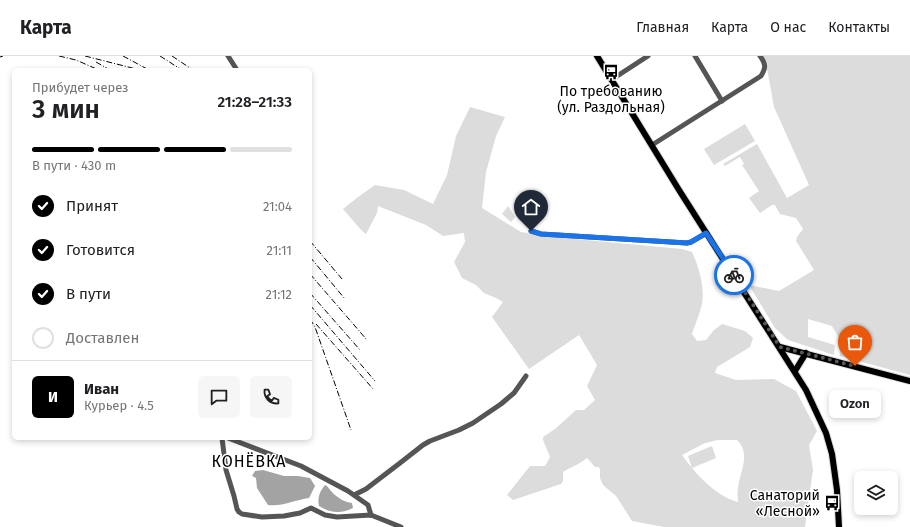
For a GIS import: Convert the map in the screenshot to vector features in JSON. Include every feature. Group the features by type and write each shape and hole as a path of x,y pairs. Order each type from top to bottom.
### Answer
{"main road":[{"path":"597,56 706,233 795,371 810,398 826,433 832,454 837,490 839,527"},
{"path":"780,347 910,381"},
{"path":"795,371 806,353"}],"street":[{"path":"228,56 236,68"},
{"path":"611,80 648,56"},
{"path":"695,56 722,101"},
{"path":"652,146 761,76 765,70 765,63 760,56"},
{"path":"531,231 541,234 687,243 706,233"},
{"path":"354,494 366,489 430,440 459,430 501,404 510,396 526,376"},
{"path":"222,440 226,470 237,509 242,514 262,517 284,516 300,514 311,508 325,515 336,517 371,515 401,527"},
{"path":"233,440 301,466 354,494 368,505 371,515"}],"shaded area":[{"path":"762,56 910,56 910,375 840,356 839,338 832,326 808,319 808,337 835,345 834,355 788,340 775,328 749,285 779,291 814,270 796,241 803,229 796,218 780,214 775,205 772,205 760,213 749,198 759,191 742,165 744,164 740,157 725,166 723,164 757,144 787,198 809,185 774,107 766,63"},
{"path":"470,107 505,117 496,136 486,172 482,208 521,232 553,237 682,249 692,252 701,278 703,298 700,312 692,334 697,341 706,340 714,330 722,324 745,331 753,338 750,347 717,367 715,373 736,380 774,379 796,391 817,431 809,445 813,470 805,527 664,527 632,521 616,496 603,485 600,478 599,467 595,467 587,458 563,472 563,481 561,484 513,500 507,495 530,466 545,466 550,457 543,437 555,429 576,410 584,410 595,400 587,386 597,365 579,335 529,369 492,317 503,302 484,293 476,285 462,278 454,262 465,242 464,233 443,236 426,225 378,206 377,213 366,234 343,209 375,185 404,190 433,204 447,175 456,136","holes":["718,440 737,440 744,452 744,464 739,483 738,502 721,495 706,483 682,455 705,443"]},
{"path":"745,124 755,141 714,165 704,149"},
{"path":"508,206 515,217 511,222 502,214"},
{"path":"712,446 716,458 692,468 688,456"},
{"path":"263,470 284,476 310,478 315,486 309,498 283,504 268,505 257,488 256,478 252,476 255,471"},
{"path":"325,485 339,498 352,503 353,508 336,512 319,506 319,495"}],"railway":[{"path":"59,56 76,60 94,68"},
{"path":"85,56 132,68"},
{"path":"123,56 145,68"},
{"path":"160,56 179,68"},
{"path":"172,56 190,68"},
{"path":"96,62 106,68"},
{"path":"312,243 342,279"},
{"path":"312,259 345,299"},
{"path":"312,276 367,340"},
{"path":"312,295 360,350"},
{"path":"312,307 375,381"},
{"path":"312,322 351,430"},
{"path":"316,324 374,390"}],"way so far":[{"path":"734,275 780,347 855,366"}],"place":[{"name":"По требованию (ул. Раздольная)","path":"611,72"},
{"name":"Ozon","path":"855,366"},
{"name":"Санаторий «Лесной»","path":"832,503"}],"district":[{"name":"КОНЁВКА","path":"249,461"}],"route":[{"path":"531,231 541,234 687,243 706,233 734,275"}]}
